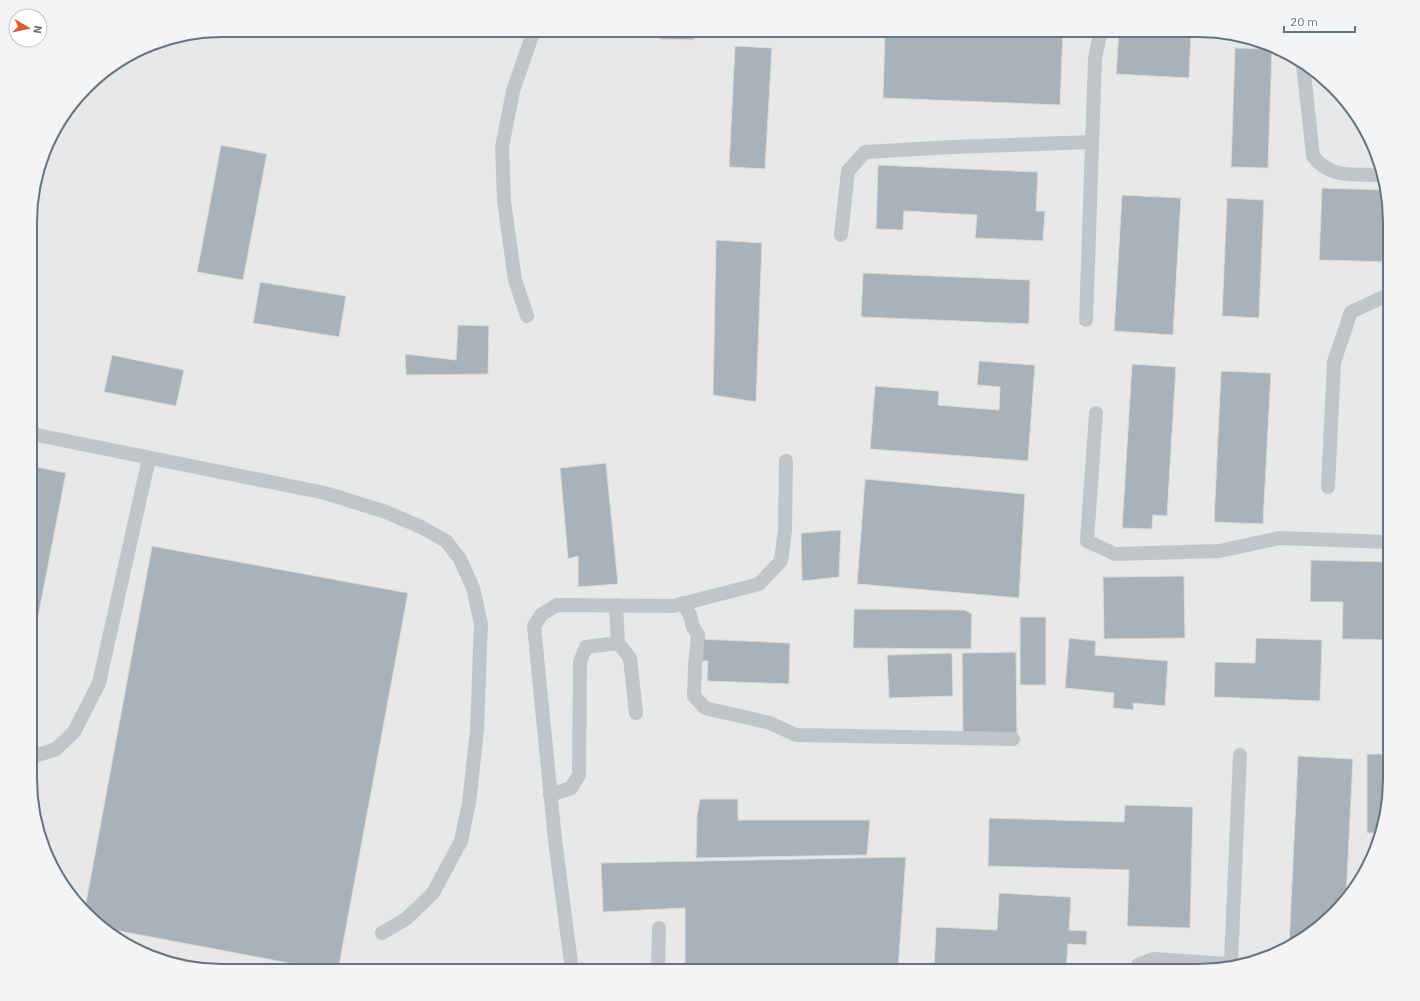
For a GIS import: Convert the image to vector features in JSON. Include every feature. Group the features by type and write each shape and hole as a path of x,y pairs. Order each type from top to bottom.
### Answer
{"lane":[{"path":"527,316 515,280 504,201 502,147 513,91 532,37"},
{"path":"1086,320 1095,58 1100,37"},
{"path":"1304,70 1313,156 1326,169 1334,172 1344,174 1377,175"},
{"path":"841,235 848,171 865,152 1092,142"},
{"path":"1328,487 1334,362 1351,312 1383,297"},
{"path":"1096,413 1087,541 1101,548 1115,554 1220,551 1279,538 1383,542"},
{"path":"37,435 325,493 386,512 421,527 446,541 460,559 473,588 481,624 477,730 469,803 461,841 434,893 406,919 382,934"},
{"path":"37,756 56,750 74,732 100,683 149,458"},
{"path":"571,964 550,795 534,626 542,614 557,605 674,606 759,584 780,561 785,530 786,461"},
{"path":"683,603 690,615 693,626 698,635 694,696 705,708 770,723 796,735 1013,739"},
{"path":"616,605 618,643 630,658 636,712"},
{"path":"550,795 571,788 579,775 580,662 586,647 618,643"},
{"path":"1230,961 1240,755"},
{"path":"658,964 659,928"},
{"path":"1140,964 1153,959 1216,963"}],"shaded area":[{"path":"210,37 1210,37 1246,43 1280,56 1301,68 1329,91 1352,119 1369,151 1377,174 1383,210 1383,791 1377,827 1364,861 1352,882 1329,910 1301,933 1269,950 1246,958 1210,964 210,964 174,958 140,945 119,933 91,910 68,882 51,850 43,827 37,791 37,210 43,174 51,151 68,119 91,91 119,68 151,51 174,43"}],"building":[{"path":"660,37 694,37 694,40 660,39"},
{"path":"885,37 1063,37 1060,105 883,98"},
{"path":"1119,37 1191,37 1189,78 1116,74"},
{"path":"735,46 772,48 765,169 729,167"},
{"path":"1235,48 1262,49 1272,52 1268,168 1231,167"},
{"path":"221,145 267,154 243,280 197,272"},
{"path":"878,165 1038,172 1036,211 1045,211 1043,241 975,238 977,215 904,211 903,230 876,229"},
{"path":"1322,188 1380,190 1383,210 1383,262 1319,260"},
{"path":"1122,195 1181,198 1173,335 1114,331"},
{"path":"1227,198 1264,200 1259,318 1222,316"},
{"path":"716,240 762,243 756,402 713,395"},
{"path":"863,273 1030,280 1029,324 861,317"},
{"path":"260,282 346,296 339,337 253,323"},
{"path":"458,325 489,326 488,374 406,375 405,354 456,360"},
{"path":"112,355 184,370 176,406 104,392"},
{"path":"979,361 1035,365 1028,461 870,449 875,386 939,391 938,405 999,410 1000,387 977,385"},
{"path":"1132,364 1176,367 1167,516 1153,515 1152,529 1122,528"},
{"path":"1221,371 1271,373 1263,524 1214,522"},
{"path":"606,463 618,584 578,587 578,556 568,559 560,468"},
{"path":"37,467 66,473 37,622"},
{"path":"865,479 1025,494 1019,598 857,584"},
{"path":"841,530 839,577 802,581 801,533"},
{"path":"152,546 408,593 339,964 294,964 116,930 86,904"},
{"path":"1311,560 1383,562 1383,640 1342,639 1343,602 1310,602"},
{"path":"1184,576 1185,638 1104,639 1103,577"},
{"path":"854,609 965,610 972,614 971,649 853,648"},
{"path":"1020,617 1046,617 1046,685 1020,685"},
{"path":"1069,638 1096,641 1095,655 1168,661 1165,706 1133,703 1134,710 1113,708 1114,693 1065,688"},
{"path":"1256,638 1322,640 1320,701 1214,697 1215,662 1255,663"},
{"path":"700,639 790,643 789,684 707,681 708,661 697,661"},
{"path":"1016,652 1017,734 963,734 962,653"},
{"path":"952,653 953,696 889,698 887,655"},
{"path":"1367,754 1383,754 1383,791 1377,827 1375,833 1367,833"},
{"path":"1298,756 1353,759 1346,889 1329,910 1320,918 1301,933 1289,939"},
{"path":"700,799 738,799 738,820 870,820 867,855 696,858 697,815"},
{"path":"1125,805 1193,807 1190,928 1127,926 1129,870 988,866 989,818 1124,822"},
{"path":"906,857 898,964 685,964 685,908 603,912 601,863"},
{"path":"999,893 1071,897 1069,930 1087,931 1086,945 1068,944 1067,964 934,964 936,927 997,930"}]}
